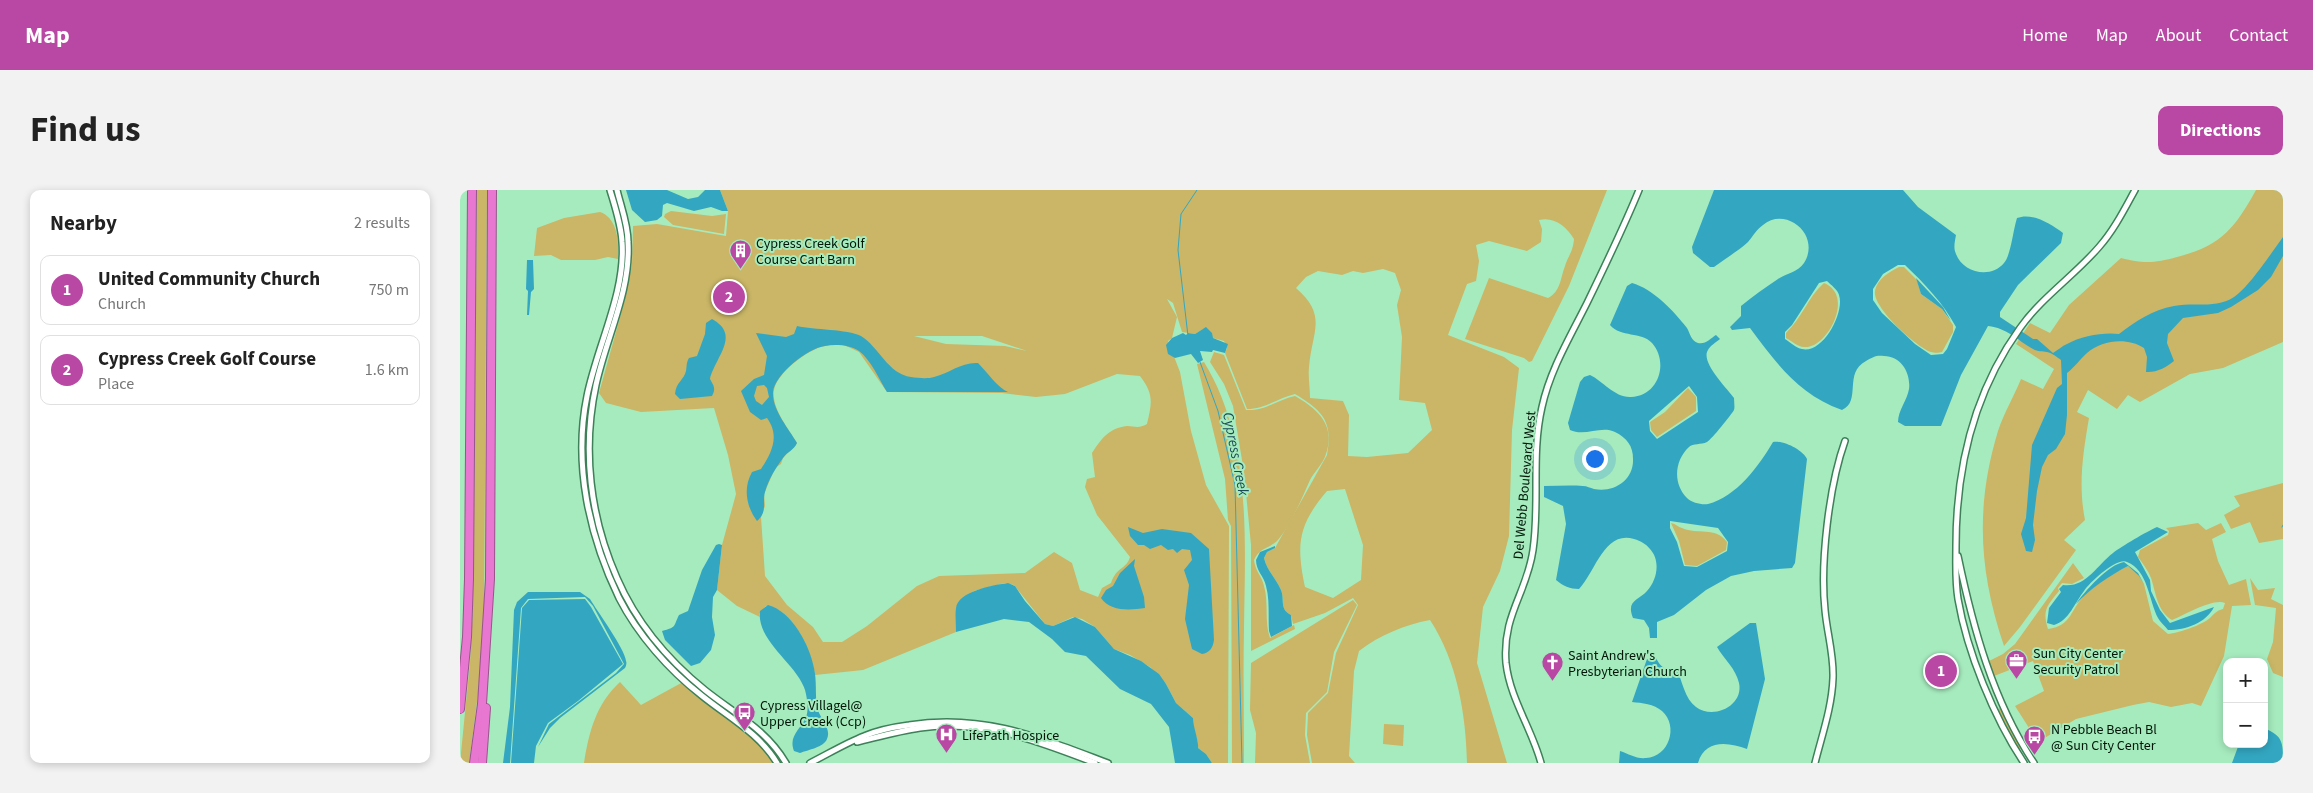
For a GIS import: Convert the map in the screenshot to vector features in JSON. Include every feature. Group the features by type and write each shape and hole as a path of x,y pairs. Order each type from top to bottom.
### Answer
{"highway":[{"path":"460,710 467,636 469,579 472,190"},
{"path":"482,763 488,686 492,190"},
{"path":"474,763 488,637"}],"street":[{"path":"610,190 620,228 622,264 618,286 587,397 583,428 584,488 598,549 620,600 637,627 656,651 701,695 754,735 777,763"},
{"path":"617,190 628,236 627,272 596,384 590,426 589,455 593,502 605,547 617,579 631,605 648,631 668,656 707,691 760,729 772,742 786,763"},
{"name":"Del Webb Boulevard West","path":"1541,763 1536,742 1510,685 1506,650 1510,616 1526,577 1533,551 1538,432 1541,408 1552,373 1619,240 1639,190"},
{"path":"2024,763 1993,706 1976,663 1959,604 1956,546 1958,493 1971,431 1989,383 2013,338 2034,310 2103,243 2119,220 2135,190"},
{"path":"1815,763 1832,698 1832,658 1825,610 1824,576 1833,490 1838,463 1845,441"},
{"path":"1956,546 1972,619 2001,702 2034,763"},
{"path":"1959,604 1968,603"},
{"path":"1964,621 1972,619"},
{"path":"1993,706 2001,702"},
{"path":"810,763 865,735 921,723 964,722 997,726 1034,735 1108,763"},
{"path":"846,745 914,729 963,726 1012,734 1095,763"}],"shaded area":[{"path":"477,190 487,190 484,623 478,694 469,763 460,763 470,662 473,606"},
{"path":"720,190 1607,190 1569,286 1532,361 1529,362 1524,358 1465,339 1489,278 1548,298 1555,292 1560,284 1566,263 1572,251 1574,239 1568,230 1555,221 1539,220 1542,229 1541,242 1527,251 1489,241 1476,245 1479,261 1476,281 1467,284 1448,335 1504,357 1519,368 1512,430 1509,536 1500,571 1483,607 1477,663 1507,763 1467,763 1465,726 1458,688 1447,653 1430,620 1393,631 1359,651 1354,671 1349,756 1355,763 1312,763 1307,735 1308,713 1328,693 1336,653 1358,605 1353,598 1325,613 1293,624 1291,615 1285,610 1281,590 1267,567 1264,558 1267,552 1275,548 1327,455 1327,425 1324,418 1313,406 1295,394 1254,409 1247,409 1225,353 1227,348 1224,341 1213,338 1203,329 1195,334 1182,332 1173,303 1167,299 1177,317 1172,338 1168,341 1180,372 1191,431 1206,485 1229,526 1228,763 1212,763 1206,754 1198,748 1193,718 1176,703 1166,684 1150,667 1130,655 1114,649 1095,627 1082,619 1073,617 1053,626 1045,624 1014,585 1005,583 974,591 961,600 956,608 956,632 863,670 815,675 805,643 792,622 784,614 775,608 766,606 759,614 760,617 737,606 717,590 722,545 736,494 728,455 714,408 641,412 606,403 599,393 624,303 632,264 633,226 657,224 726,236 728,211","holes":["1383,269 1395,273 1401,290 1397,305 1402,337 1399,400 1425,403 1432,430 1408,453 1367,457 1348,456 1349,415 1343,401 1310,398 1309,371 1315,334 1315,316 1306,298 1296,288 1306,277 1318,271 1342,275 1353,271 1363,273","914,336 982,336 1027,351 1005,346 946,344","844,345 859,352 887,392 1002,393 1036,397 1065,394 1117,374 1140,376 1148,388 1151,399 1147,424 1139,427 1121,427 1110,432 1102,439 1092,453 1095,477 1087,479 1085,487 1097,515 1130,557 1111,583 1102,588 1098,597 1080,590 1072,563 1054,552 1025,573 939,576 917,586 867,626 842,642 823,642 813,627 787,605 765,576 761,517 765,506 764,494 775,468 781,464 783,458 797,443 781,418 775,404 774,390 776,383 787,369 802,357 818,348","1345,489 1363,545 1361,580 1333,598 1305,587 1300,547 1305,525 1310,514 1327,491"]},
{"path":"2256,190 2283,190 2283,342 2223,368 2190,374 2140,402 2128,395 2117,409 2088,390 2077,412 2089,418 2083,456 2082,494 2085,520 2064,540 2076,550 2004,646 1989,592 1985,565 1983,513 1986,486 2000,424 2021,379 2043,389 2054,369 2016,344 2030,323 2050,333 2069,305 2121,258 2143,262 2162,261 2192,253 2216,241 2225,234 2241,215"},
{"path":"671,211 712,216 726,214 724,234 673,225 664,217 665,214"},
{"path":"600,212 606,215 614,225 618,246 618,259 608,257 595,260 561,260 551,255 534,256 537,228 564,218"},
{"path":"1899,267 1904,267 1917,280 1921,294 1942,309 1953,325 1953,332 1942,352 1931,352 1915,343 1896,326 1880,307 1876,298 1876,287 1881,279"},
{"path":"1824,283 1833,290 1837,299 1838,310 1834,321 1821,340 1812,346 1800,346 1786,338 1786,333"},
{"path":"1214,352 1224,355 1246,410 1259,409 1295,396 1317,412 1326,426 1328,434 1325,458 1310,480 1287,528 1274,544 1262,550 1254,560 1263,582 1270,638 1294,625 1295,629 1251,651 1251,545 1244,472 1233,406 1224,384 1210,362"},
{"path":"1204,362 1220,392 1231,424 1238,457 1242,491 1245,561 1244,763 1232,763 1231,526 1228,520 1225,479 1197,364"},
{"path":"1688,388 1696,397 1696,411 1657,437 1651,430 1650,422 1665,412"},
{"path":"2283,483 2283,539 2259,543 2250,522 2231,529 2224,515 2240,506 2234,496"},
{"path":"1671,523 1688,530 1717,534 1727,542 1726,550 1697,566 1685,565 1679,541"},
{"path":"2198,523 2206,530 2221,523 2226,532 2212,539 2218,561 2229,585 2246,579 2251,605 2232,606 2224,656 2201,706 2192,703 2171,707 2149,702 2133,705 2076,719 2038,742 2015,706 2044,691 2033,661 1994,676 1989,661 2003,654 2015,644 2073,563 2084,578 2072,584 2062,583 2058,588 2059,591 2047,608 2046,623 2048,629 2062,624 2067,620 2081,599 2091,590 2106,578 2128,566 2139,576 2144,584 2153,621 2168,634 2202,623 2217,611 2223,609 2225,603 2213,603 2172,620 2163,612 2150,575 2138,557 2140,550 2168,535 2169,531 2166,528"},
{"path":"2250,578 2258,590 2275,588 2271,599 2283,605 2283,677 2273,673 2267,658 2273,642 2276,608 2255,605"},
{"path":"1353,600 1357,605 1334,652 1327,692 1306,713 1305,735 1310,763 1255,763 1256,733 1250,710 1251,663"},
{"path":"686,679 726,706 751,726 783,763 779,763 759,738 736,718"},
{"path":"620,682 641,705 683,682 753,737 775,763 584,763 588,740 599,709"},
{"path":"1999,708 2002,709 2022,747 2020,749 2017,748 1998,711"},
{"path":"1384,724 1404,725 1403,746 1383,744"}],"water":[{"path":"626,190 667,190 688,199 698,197 705,190 720,190 728,211 711,207 694,211 667,203 663,205 662,216 657,220 645,222 632,210"},
{"path":"1714,190 1903,190 1918,207 1956,235 1954,244 1956,254 1965,266 1978,272 1992,271 2004,263 2010,248 2017,218 2035,218 2063,233 2061,243 2018,285 2000,312 2000,317 2033,339 2037,339 2053,353 2073,341 2086,337 2119,334 2159,310 2182,305 2212,304 2227,301 2246,286 2283,237 2283,256 2271,277 2258,290 2218,313 2183,318 2168,334 2167,343 2174,361 2168,365 2157,371 2146,372 2147,357 2144,348 2122,341 2107,343 2093,349 2084,355 2067,373 2065,434 2056,449 2048,455 2042,467 2033,525 2035,540 2032,552 2026,551 2021,534 2026,518 2032,445 2057,388 2062,384 2061,360 2054,355 2027,346 2001,329 1988,326 1961,375 1941,426 1905,426 1898,422 1899,413 1908,393 1909,383 1904,367 1900,362 1890,357 1875,357 1859,366 1855,372 1851,400 1848,406 1842,410 1801,387 1779,366 1750,328 1732,330 1730,327 1741,316 1741,306 1804,263 1808,252 1808,245 1807,237 1801,229 1786,220 1774,219 1768,221 1759,228 1748,242 1714,267 1710,267 1693,253 1692,247","holes":["1898,265 1905,265 1926,287 1956,327 1943,354 1931,355 1915,344 1882,313 1873,300 1873,289 1883,274","1827,281 1836,289 1839,295 1839,311 1825,339 1810,349 1802,349 1785,339 1785,332 1792,325 1819,283"]},
{"path":"527,260 533,260 534,289 531,292 529,315 527,315 528,291 526,289"},
{"path":"1916,278 1943,307 1951,321 1942,309 1921,294"},
{"path":"1632,283 1655,295 1669,307 1696,342 1703,343 1716,335 1720,339 1708,350 1708,361 1715,375 1734,398 1734,409 1707,442 1691,446 1680,459 1677,472 1679,486 1689,500 1700,504 1708,504 1728,495 1754,470 1773,442 1792,446 1807,459 1795,563 1792,568 1754,571 1731,576 1706,590 1674,615 1657,622 1657,638 1650,638 1649,628 1644,620 1633,618 1631,612 1632,604 1647,591 1655,576 1656,559 1650,549 1634,539 1624,538 1615,541 1601,555 1579,589 1564,585 1556,580 1566,524 1563,506 1544,497 1544,486 1586,486 1601,490 1609,489 1621,483 1630,473 1633,459 1632,450 1623,437 1610,430 1576,432 1570,430 1568,423 1580,382 1584,377 1590,375 1614,392 1625,397 1631,397 1648,391 1658,377 1660,359 1652,343 1642,337 1620,332 1610,325 1627,286","holes":["1689,386 1697,397 1698,412 1657,439 1650,431 1649,421","1670,521 1718,528 1728,542 1727,551 1697,567 1684,566 1677,542 1670,528"]},
{"path":"712,319 725,332 726,339 710,379 714,388 713,394 712,396 680,399 675,394 677,387 685,374 689,358 697,356 705,334 706,323"},
{"path":"797,326 839,331 861,336 896,371 911,377 932,378 966,364 978,363 996,383 1008,392 887,392 867,359 859,351 847,346 834,345 818,348 810,352 793,363 775,385 773,399 775,406 797,443 775,469 765,492 762,514 757,521 748,503 747,484 752,472 761,469 771,450 774,438 767,418 761,420 750,412 741,391 754,379 764,375 767,356 756,333 786,337 794,334","holes":["764,385 767,388 769,397 762,405 756,401 754,396 757,386"]},
{"path":"1206,327 1212,333 1213,338 1228,344 1225,353 1213,350 1212,352 1200,351 1203,360 1198,363 1191,354 1175,358 1168,354 1166,345 1172,338 1183,333 1186,335 1188,333 1195,334"},
{"path":"1128,527 1143,533 1162,529 1191,533 1209,549 1214,640 1212,648 1207,653 1202,654 1192,649 1185,619 1189,585 1184,570 1192,560 1190,550 1182,549 1177,553 1173,549 1168,550 1161,545 1150,549 1144,545 1138,545 1130,536"},
{"path":"2157,527 2168,532 2135,552 2150,580 2151,591 2160,610 2170,623 2214,607 2206,617 2188,627 2168,630 2158,618 2144,579 2134,566 2123,561 2104,571 2092,582 2064,620 2054,625 2047,623 2049,608 2061,592 2059,589 2063,585 2071,585 2084,580 2117,550"},
{"path":"716,545 722,545 717,590 713,597 712,617 715,635 711,650 700,663 691,666 665,640 662,631 672,627 679,615 688,611 702,570"},
{"path":"1275,546 1275,548 1267,552 1264,558 1267,567 1281,590 1285,610 1291,615 1292,626 1271,637 1267,591 1256,560 1260,552"},
{"path":"1135,559 1134,566 1144,597 1145,608 1121,609 1105,603 1101,598 1106,590 1113,586 1120,573"},
{"path":"2124,562 2138,573 2144,584 2139,576 2128,566 2100,583 2076,604 2104,573"},
{"path":"1008,583 1015,586 1045,624 1053,626 1075,617 1095,627 1114,649 1141,661 1159,674 1176,703 1193,718 1198,748 1206,754 1212,763 1175,763 1169,727 1151,704 1120,689 1086,656 1065,652 1052,639 1029,622 1004,619 956,632 956,608 958,602 963,597 977,590"},
{"path":"528,592 580,592 590,599 621,648 626,664 625,668 560,718 550,728 538,747 549,724 616,673 624,664 593,606 585,597 528,599 521,608 510,763 503,763 510,707 514,610 517,602"},
{"path":"585,599 623,664 548,723 536,746 534,763 511,763 522,608 529,600"},
{"path":"768,605 785,614 804,640 814,668 818,711 828,731 827,739 823,744 800,753 794,751 793,741 807,714 806,693 801,680 764,632 760,622 760,611"},
{"path":"1750,623 1756,623 1765,679 1747,749 1718,744 1706,750 1701,755 1698,763 1619,763 1620,751 1639,758 1646,758 1661,752 1669,740 1670,725 1662,711 1652,705 1632,702 1647,659 1656,658 1664,668 1670,670 1677,669 1686,695 1696,707 1703,711 1718,711 1732,704 1737,698 1739,683 1735,673 1717,647"},
{"path":"2268,730 2275,734 2281,741 2283,763 2232,763 2238,748 2268,748"}],"waterway":[{"name":"Cypress Creek","path":"1188,336 1178,250 1181,214 1197,190"},
{"name":"Cypress Creek","path":"1200,362 1218,411 1235,485 1242,763"}],"place":[{"name":"Cypress Creek Golf Course Cart Barn","path":"740,270"},
{"name":"Cypress Creek Golf Course","path":"729,297"},
{"name":"United Community Church","path":"1941,671"},
{"name":"Sun City Center Security Patrol","path":"2017,680"},
{"name":"Saint Andrew's Presbyterian Church","path":"1552,682"},
{"name":"Cypress Villagel@ Upper Creek (Ccp)","path":"744,732"},
{"name":"LifePath Hospice","path":"946,754"},
{"name":"N Pebble Beach Bl @ Sun City Center","path":"2035,756"}]}
